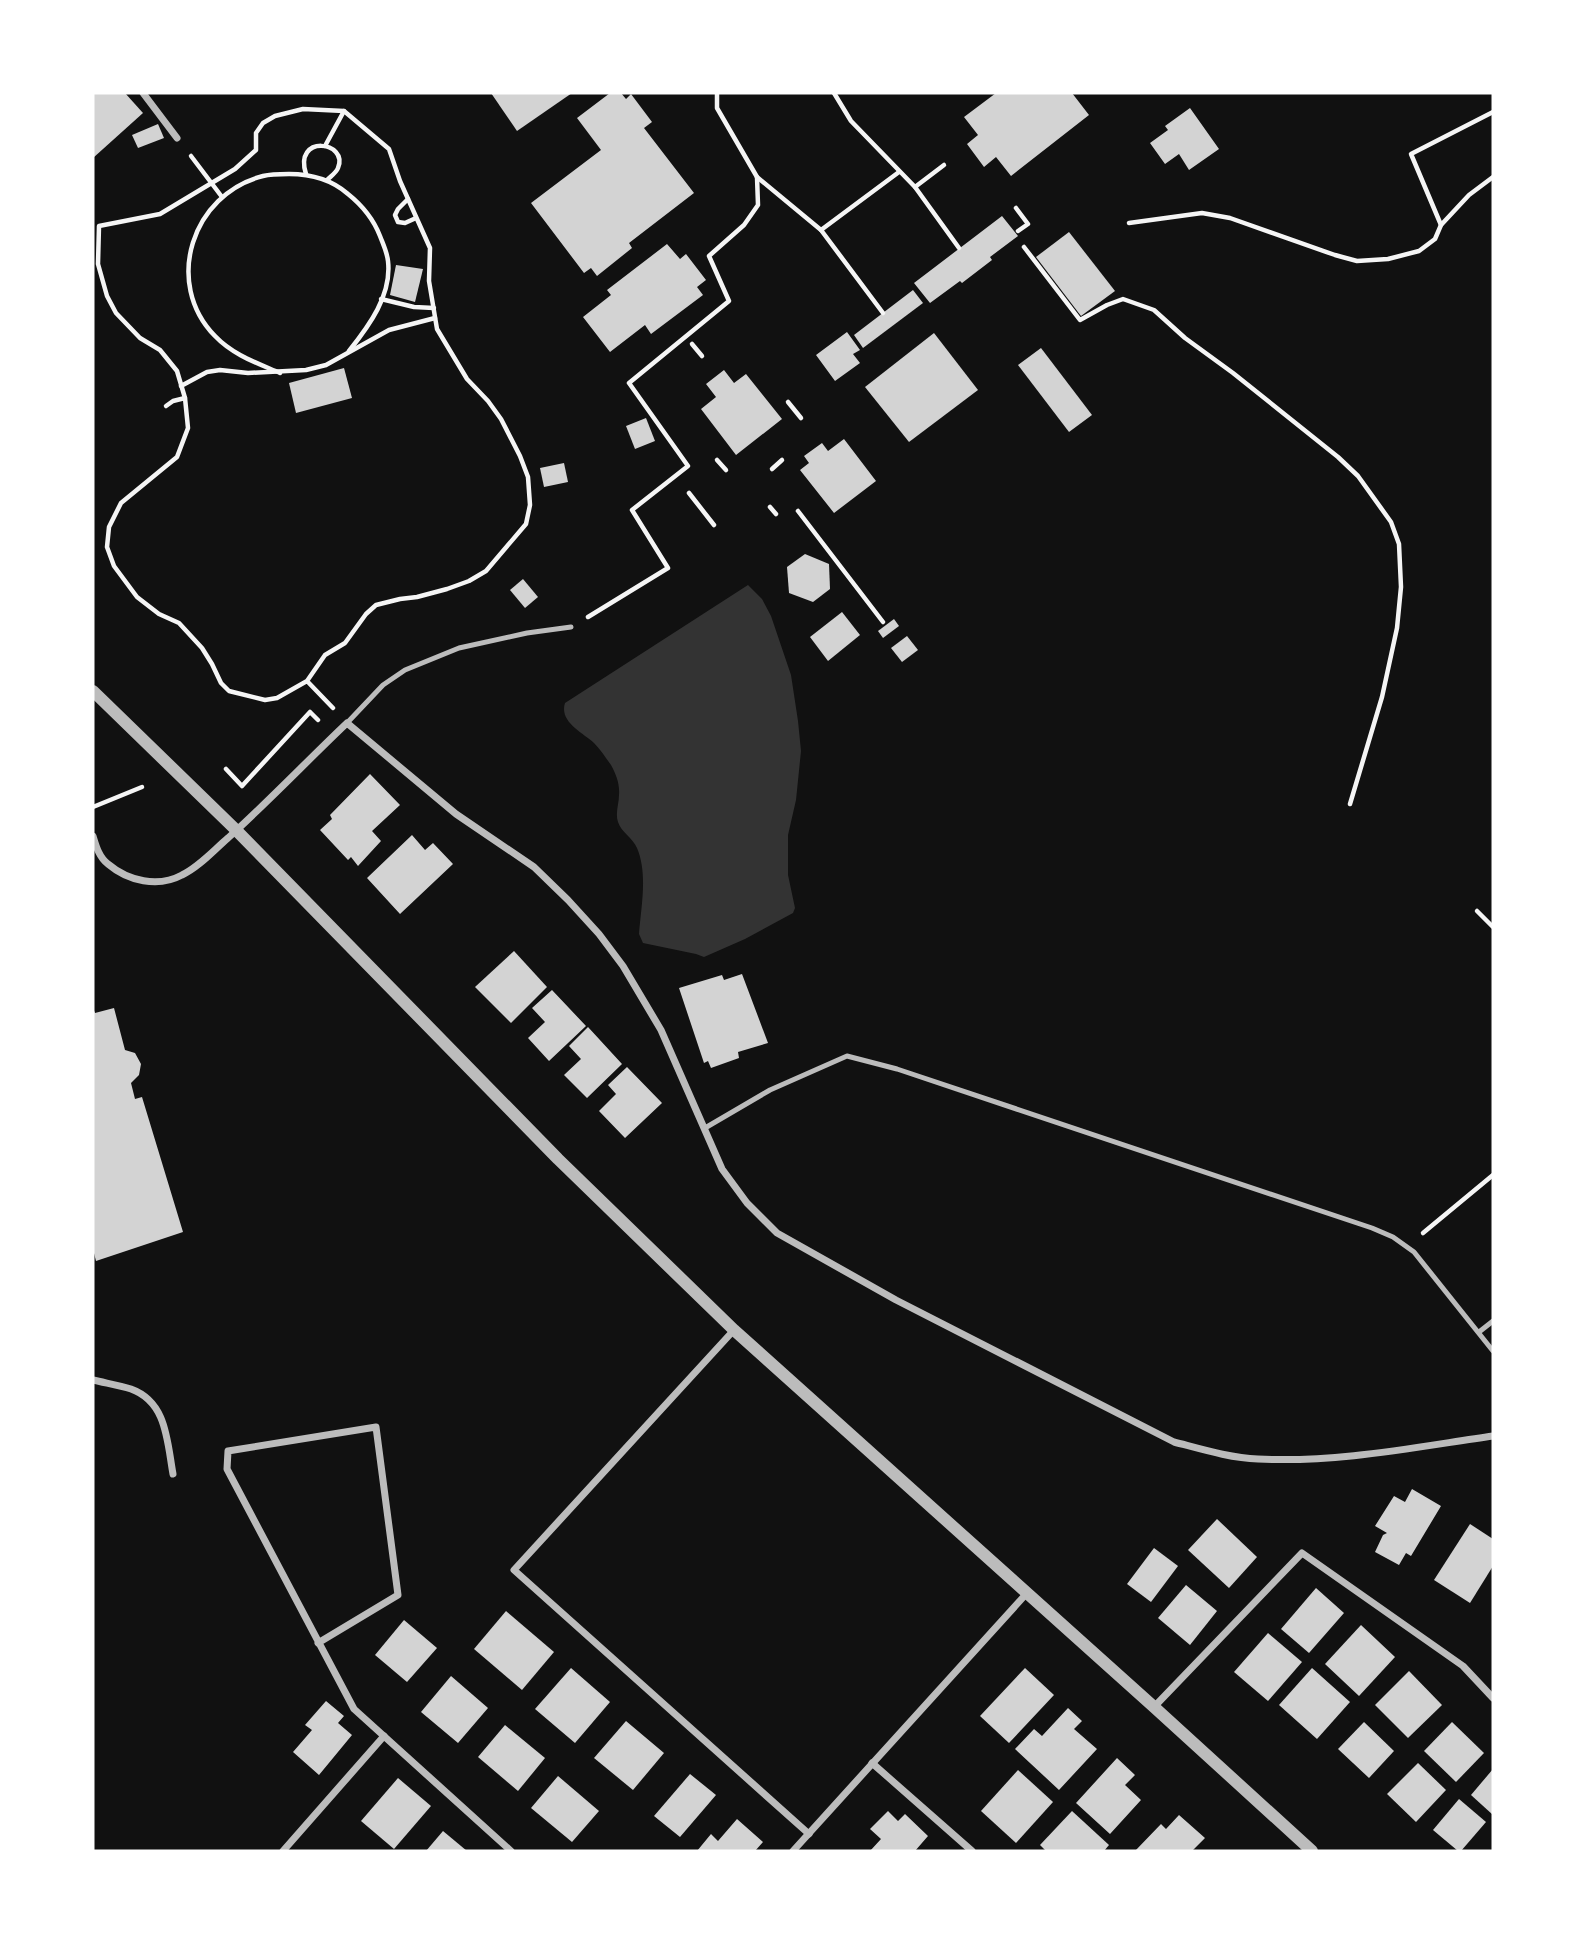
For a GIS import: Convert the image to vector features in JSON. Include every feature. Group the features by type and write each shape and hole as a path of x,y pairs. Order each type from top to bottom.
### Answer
{"street":[{"path":"143,93 177,138"},
{"path":"93,691 236,830 558,1159 734,1330 1312,1851"},
{"path":"93,836 97,850 107,863 131,878 156,883 182,875 236,830 347,723 456,814 534,867 568,900 623,966 661,1030 722,1169 747,1203 777,1233 896,1300 1174,1442 1210,1452 1256,1459 1305,1460 1493,1436"},
{"path":"734,1330 514,1570 809,1834"},
{"path":"93,1380 132,1390 152,1401 164,1420 173,1474"},
{"path":"318,1643 398,1595 376,1427 228,1451 227,1469 318,1643 354,1709 510,1851"},
{"path":"1154,1707 1302,1553 1464,1665 1493,1698"},
{"path":"793,1851 1027,1593"},
{"path":"283,1851 384,1736"},
{"path":"872,1763 972,1851"}],"lane":[{"path":"347,723 383,685 405,670 459,648 571,626"},
{"path":"705,1128 770,1090 846,1056 897,1069 1359,1223 1393,1237 1414,1252 1493,1351"},
{"path":"1479,1332 1493,1321"}],"path":[{"path":"717,93 716,108 757,177 821,230 883,313"},
{"path":"834,93 851,121 915,187 959,248"},
{"path":"303,109 344,111 389,149 430,248 429,281 437,329 467,380 501,419 528,477 530,505 526,524 486,571 469,581 417,597 376,605 345,643 325,655 307,681 277,698 264,701 229,691 220,683 202,648 179,623 159,614 137,597 114,566 107,547 109,527 121,503 177,457 188,428 177,371 160,350 140,338 116,313 107,296 98,264 96,226 160,214 212,183 235,169 256,150 256,133 262,122 303,109"},
{"path":"325,146 344,111"},
{"path":"1441,225 1411,154 1493,112"},
{"path":"177,138 222,197"},
{"path":"306,174 304,156 309,150 317,146 333,148 340,161 335,173 327,181"},
{"path":"915,187 944,166"},
{"path":"821,230 899,172"},
{"path":"280,373 244,358 228,347 209,327 192,299 188,263 202,219 222,197 241,184 264,175 306,174 339,186 375,222 388,262 386,287 377,313 349,351"},
{"path":"571,626 668,568 632,510 688,466 629,383 729,301 709,256 744,225 758,205 757,177"},
{"path":"1129,223 1202,213 1230,218 1357,261 1388,259 1419,251 1435,239 1441,225 1469,195 1493,177"},
{"path":"408,199 395,215 398,222 405,223 416,218"},
{"path":"1016,208 1028,223 1018,231"},
{"path":"1024,247 1080,320 1123,299 1154,310 1185,338 1338,457 1358,476 1391,522 1399,544 1401,587 1397,628 1382,697 1350,804"},
{"path":"381,299 414,307 434,308"},
{"path":"181,386 207,372 220,370 280,373 326,365 389,330 435,318"},
{"path":"692,344 702,356"},
{"path":"166,406 184,398"},
{"path":"788,402 801,418"},
{"path":"717,460 726,470"},
{"path":"772,469 782,460"},
{"path":"689,493 714,525"},
{"path":"770,507 776,514"},
{"path":"798,511 883,622"},
{"path":"307,681 347,723"},
{"path":"226,769 242,786 310,712 333,736"},
{"path":"93,807 142,787"},
{"path":"1477,911 1493,926"},
{"path":"1407,1247 1493,1175"}],"shaded area":[{"path":"748,585 762,599 771,616 791,675 798,721 801,751 796,800 788,835 788,875 795,908 793,913 745,939 704,957 643,943 639,934 642,869 635,844 618,822 617,779 601,751 568,721 564,710 565,703"}],"building":[{"path":"93,93 125,93 143,113 93,158"},
{"path":"491,93 572,93 517,131"},
{"path":"610,93 621,93 626,99 631,94 652,122 644,128 694,193 629,243 632,248 597,276 591,268 584,273 531,203 601,150 577,118"},
{"path":"996,93 1072,93 1089,115 1011,176 996,157 984,167 967,144 978,135 964,117"},
{"path":"1190,108 1219,149 1189,170 1179,154 1165,164 1150,143 1168,130 1165,126"},
{"path":"158,124 164,138 138,148 132,135"},
{"path":"1002,216 1018,236 962,283 960,281 930,303 914,283"},
{"path":"1069,232 1115,291 1081,316 1036,257"},
{"path":"667,244 680,259 686,254 706,280 697,287 703,295 651,334 645,325 610,352 583,317 611,295 607,290"},
{"path":"396,265 423,269 415,302 390,295"},
{"path":"913,290 923,303 863,348 854,335"},
{"path":"847,332 860,350 853,354 860,363 835,381 816,355"},
{"path":"934,333 978,390 909,442 865,387"},
{"path":"1041,348 1092,415 1069,432 1018,365"},
{"path":"344,368 352,398 296,413 289,383"},
{"path":"724,370 734,383 746,374 782,419 736,455 701,409 716,397 706,384"},
{"path":"646,418 655,441 635,449 626,426"},
{"path":"844,439 876,481 834,513 800,470 809,463 804,456 822,443 828,451"},
{"path":"564,463 568,482 544,487 540,468"},
{"path":"805,554 829,564 830,589 813,602 789,593 787,567"},
{"path":"523,579 538,597 525,608 510,590"},
{"path":"842,612 860,635 828,661 810,637"},
{"path":"894,619 899,626 883,638 878,631"},
{"path":"907,636 918,650 902,662 891,648"},
{"path":"370,774 400,805 372,831 381,841 358,866 351,857 348,860 320,830 332,819 330,815"},
{"path":"412,835 425,850 433,843 453,864 400,914 367,878"},
{"path":"514,951 547,987 511,1023 475,987"},
{"path":"742,974 768,1043 738,1052 739,1058 711,1068 708,1061 704,1063 679,988 722,975 724,980"},
{"path":"552,990 586,1026 549,1061 528,1038 545,1022 532,1008"},
{"path":"93,1008 95,1013 114,1008 125,1050 135,1053 141,1064 139,1075 131,1083 135,1099 142,1097 183,1232 96,1261 93,1249"},
{"path":"588,1027 622,1064 587,1098 564,1075 581,1059 569,1046"},
{"path":"627,1067 662,1103 625,1138 599,1111 616,1094 608,1085"},
{"path":"1412,1489 1441,1506 1411,1556 1406,1553 1399,1565 1375,1552 1383,1535 1387,1533 1375,1526 1394,1496 1405,1502"},
{"path":"1217,1519 1257,1557 1229,1588 1188,1550"},
{"path":"1470,1524 1493,1539 1493,1566 1470,1603 1434,1580"},
{"path":"1154,1548 1178,1566 1151,1602 1127,1584"},
{"path":"1186,1585 1217,1611 1190,1645 1158,1618"},
{"path":"1316,1588 1344,1613 1309,1653 1281,1629"},
{"path":"506,1611 554,1652 522,1690 474,1649"},
{"path":"404,1620 437,1648 407,1682 375,1655"},
{"path":"1361,1625 1395,1657 1359,1696 1325,1664"},
{"path":"1268,1633 1302,1662 1268,1701 1234,1672"},
{"path":"571,1668 610,1702 575,1743 535,1709"},
{"path":"1025,1668 1054,1695 1009,1743 980,1716"},
{"path":"1312,1668 1350,1702 1317,1739 1279,1705"},
{"path":"1409,1671 1442,1705 1408,1738 1375,1705"},
{"path":"451,1676 488,1708 458,1743 421,1712"},
{"path":"326,1701 344,1716 338,1723 352,1735 319,1775 293,1752 312,1730 305,1725"},
{"path":"1068,1708 1082,1721 1074,1729 1097,1749 1059,1790 1015,1749 1034,1729 1042,1736"},
{"path":"626,1721 664,1753 633,1790 594,1758"},
{"path":"1364,1722 1394,1751 1369,1778 1338,1749"},
{"path":"1452,1722 1484,1753 1456,1782 1424,1751"},
{"path":"505,1725 545,1758 518,1791 478,1757"},
{"path":"1117,1758 1135,1775 1125,1785 1141,1800 1110,1834 1076,1803"},
{"path":"1418,1763 1446,1790 1416,1822 1387,1794"},
{"path":"1493,1769 1493,1815 1471,1795"},
{"path":"1018,1770 1053,1802 1016,1843 981,1811"},
{"path":"690,1774 716,1795 680,1837 654,1816"},
{"path":"558,1776 599,1811 572,1842 531,1808"},
{"path":"398,1778 431,1806 394,1849 361,1821"},
{"path":"1459,1799 1486,1822 1461,1851 1433,1830"},
{"path":"888,1811 898,1821 905,1814 928,1836 915,1851 870,1851 881,1839 870,1829"},
{"path":"1072,1811 1109,1845 1104,1851 1046,1851 1040,1845"},
{"path":"1179,1815 1205,1838 1192,1851 1135,1851 1161,1824 1166,1829"},
{"path":"737,1819 763,1842 755,1851 697,1851 711,1834 718,1841"},
{"path":"443,1831 467,1851 426,1851"}]}
